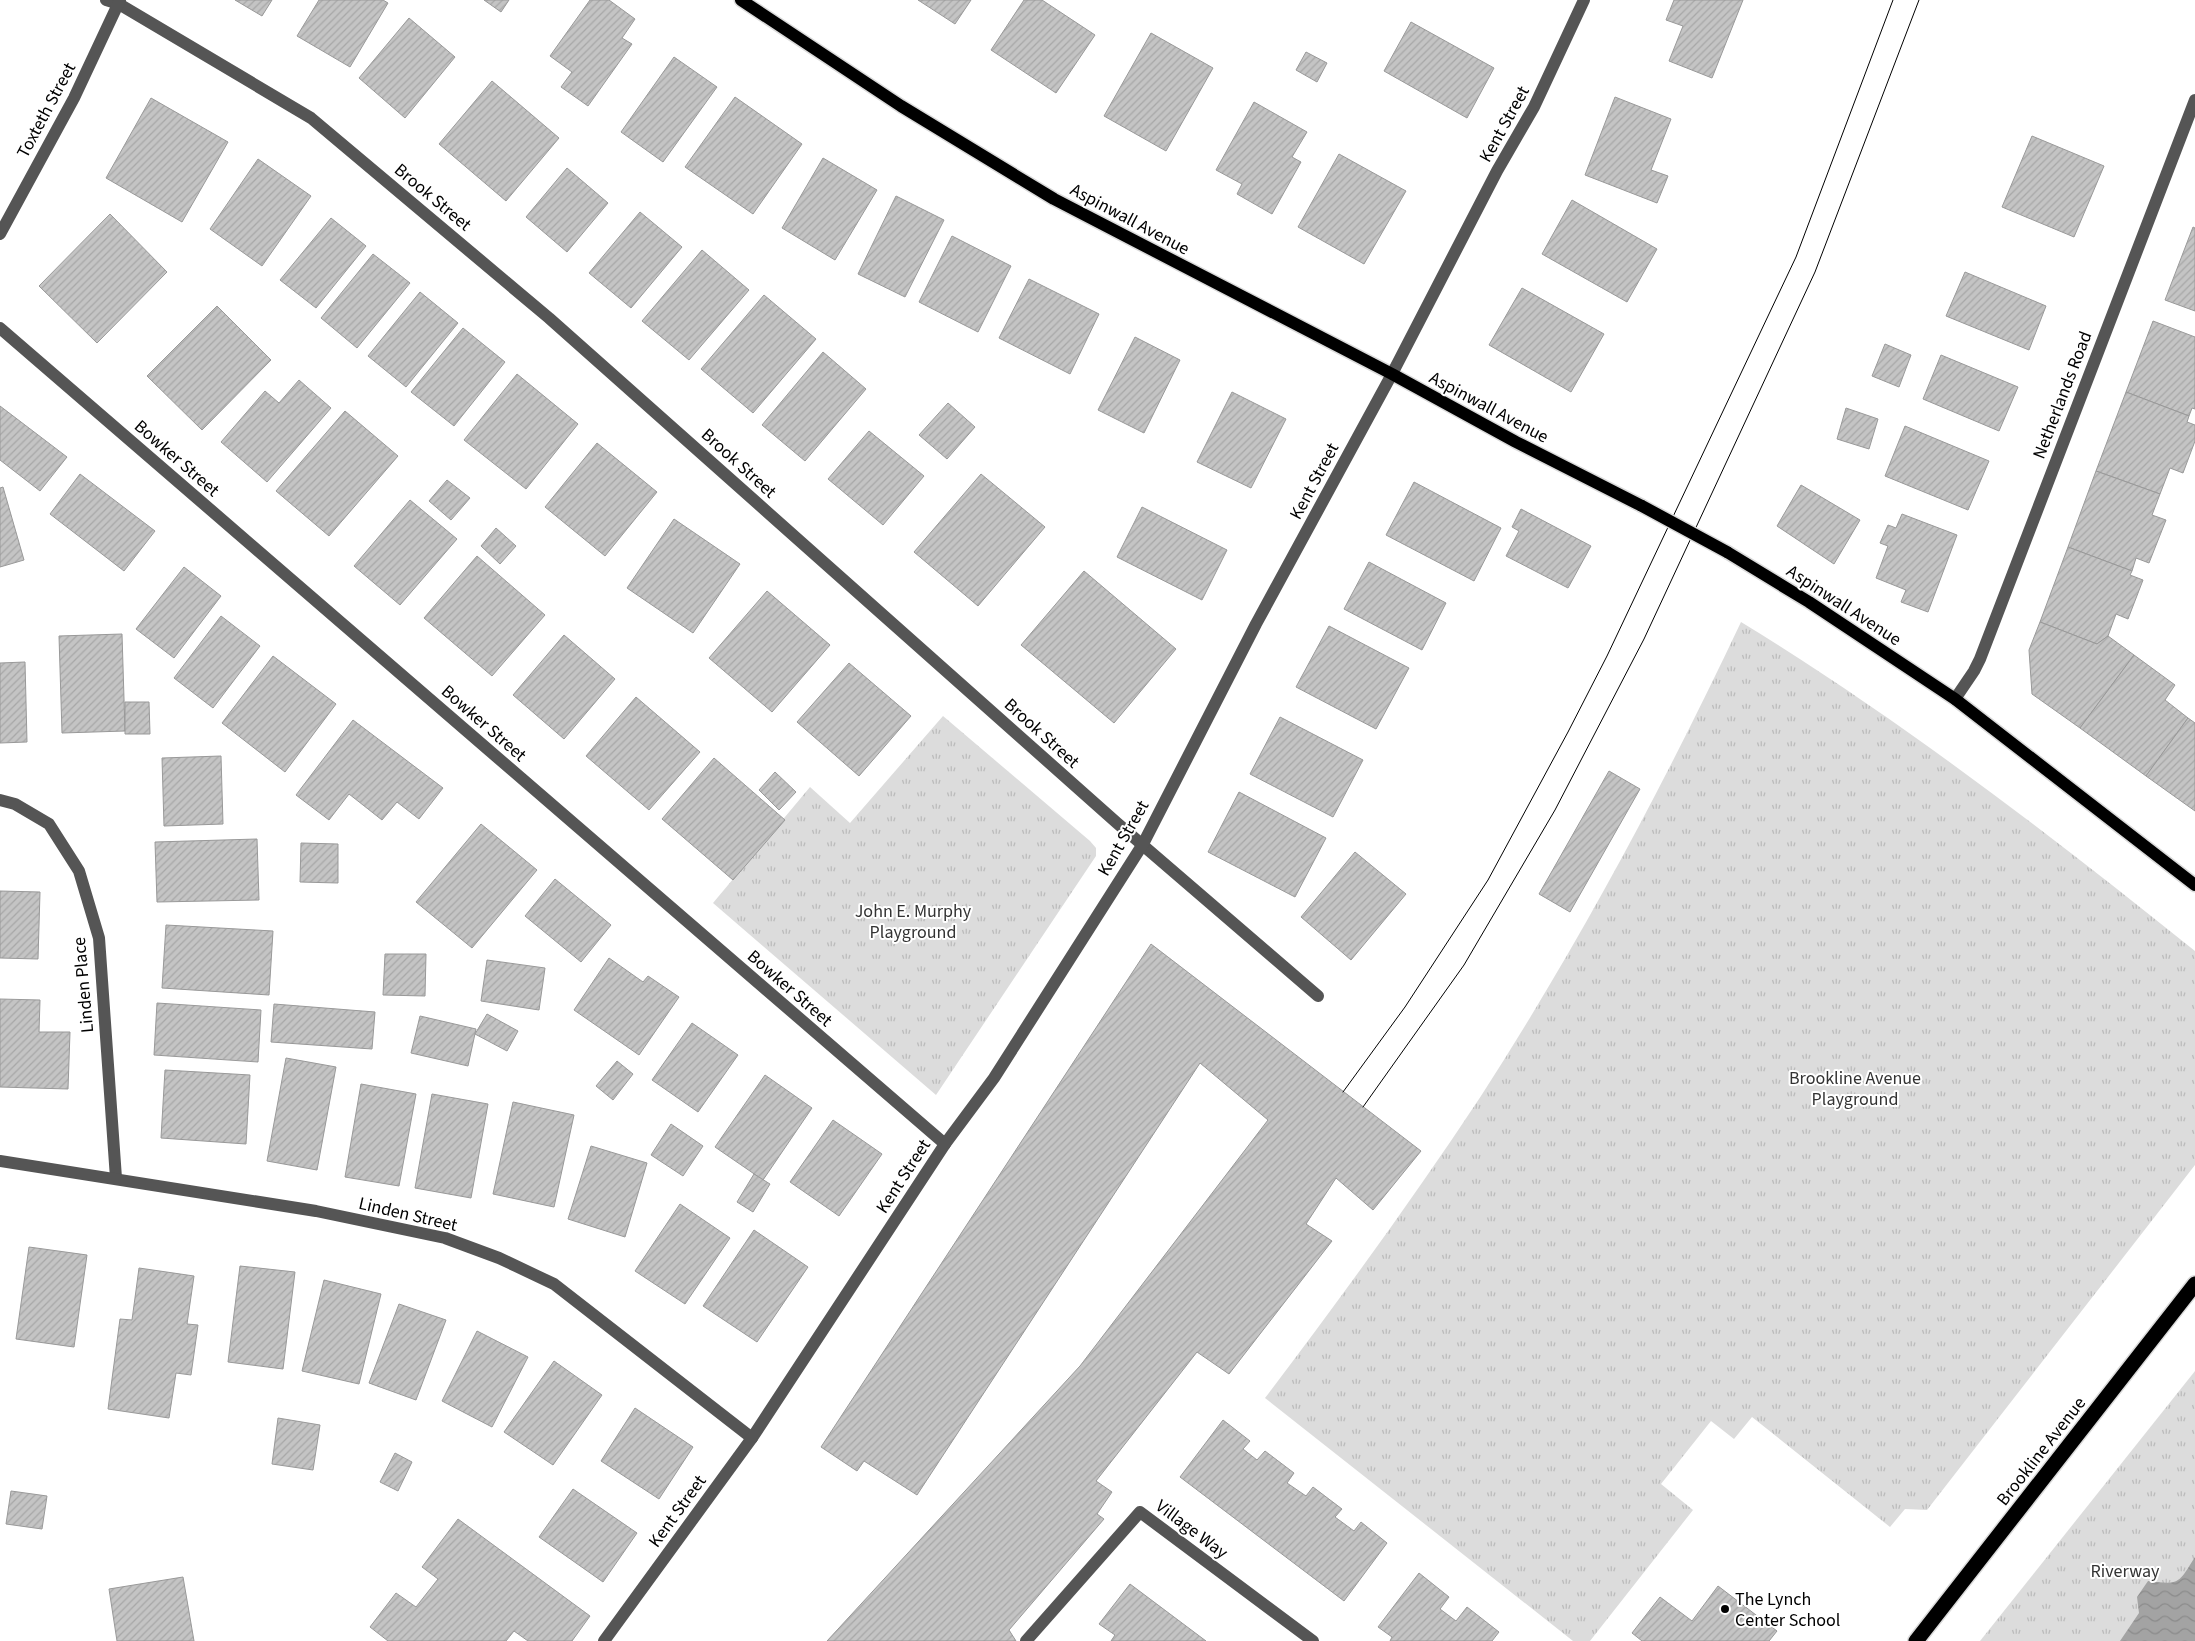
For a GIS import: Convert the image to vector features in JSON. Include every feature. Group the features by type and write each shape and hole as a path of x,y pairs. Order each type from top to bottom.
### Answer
{"highway":[{"name":"Brookline Avenue","path":"1916,1641 2195,1284"}],"main road":[{"name":"Aspinwall Avenue","path":"741,0 901,106 1054,199 1392,374 1516,442 1727,552 1809,602 1955,699 2195,885"}],"street":[{"name":"Brook Street","path":"106,0 119,2 312,118 549,318 1142,844 1318,996"},
{"name":"Kent Street","path":"604,1641 752,1438 945,1144 994,1078 1142,844 1256,624 1392,374 1497,171 1534,107 1584,0"},
{"name":"Toxteth Street","path":"0,234 74,98 119,2"},
{"name":"Netherlands Road","path":"1955,699 1980,659 2195,100"},
{"name":"Bowker Street","path":"0,328 945,1144"},
{"name":"Linden Place","path":"0,800 15,804 49,824 79,871 99,938 116,1178"},
{"name":"Linden Street","path":"0,1161 326,1213 445,1238 499,1258 554,1284 752,1438"},
{"name":"Village Way","path":"1026,1641 1140,1512 1313,1641"}],"green space":[{"name":"Brookline Avenue Playground","path":"1741,622 1859,698 1973,779 2195,951 2195,1165 1927,1510 1905,1509 1890,1527 1752,1417 1734,1439 1711,1421 1661,1484 1693,1510 1590,1641 1573,1641 1265,1398 1403,1211 1517,1039 1586,922 1651,804"},
{"name":"John E. Murphy Playground","path":"943,716 1090,841 1096,848 1096,856 936,1095 713,903 810,787 850,823"},
{"name":"Riverway","path":"2195,1371 2195,1641 1980,1641"}],"water":[{"path":"2195,1557 2195,1641 2120,1641 2139,1613 2137,1597 2148,1581 2166,1583 2177,1581 2185,1573"}],"building":[{"path":"235,0 272,0 262,16"},
{"path":"319,0 383,0 388,3 350,67 297,36"},
{"path":"484,0 509,0 501,12"},
{"path":"590,0 609,0 635,19 622,38 632,44 588,106 561,87 572,72 550,56"},
{"path":"918,0 971,0 955,24"},
{"path":"1024,0 1042,0 1095,35 1056,93 991,50"},
{"path":"1674,0 1743,0 1712,78 1669,61 1683,26 1666,20"},
{"path":"409,18 455,57 405,118 359,78"},
{"path":"1411,22 1494,68 1467,118 1384,71"},
{"path":"1151,33 1213,68 1166,151 1104,116"},
{"path":"1306,52 1327,63 1317,82 1296,70"},
{"path":"674,57 717,87 663,162 621,132"},
{"path":"492,81 559,138 506,201 439,144"},
{"path":"735,97 802,144 753,214 685,167"},
{"path":"1615,97 1671,119 1651,170 1668,176 1657,203 1585,175"},
{"path":"151,98 228,142 182,222 106,178"},
{"path":"1254,102 1307,132 1292,157 1301,162 1272,214 1237,194 1242,184 1216,170"},
{"path":"2032,136 2104,166 2074,237 2002,207"},
{"path":"1339,154 1406,191 1364,264 1298,227"},
{"path":"823,158 877,190 835,260 782,228"},
{"path":"258,159 311,196 262,266 210,229"},
{"path":"567,168 608,203 567,252 526,217"},
{"path":"896,196 944,220 905,297 858,274"},
{"path":"1572,200 1657,249 1627,302 1542,254"},
{"path":"640,212 682,247 631,308 589,273"},
{"path":"110,214 167,272 97,343 39,286"},
{"path":"331,218 366,246 316,308 280,280"},
{"path":"2193,227 2195,228 2195,311 2165,300"},
{"path":"952,236 1011,266 978,332 919,302"},
{"path":"702,250 749,290 689,360 642,321"},
{"path":"373,254 410,283 357,348 321,318"},
{"path":"1965,272 2046,306 2029,350 1946,316"},
{"path":"1029,279 1099,314 1070,374 999,338"},
{"path":"1522,288 1604,334 1571,392 1489,345"},
{"path":"420,292 458,323 406,387 368,356"},
{"path":"764,295 816,339 753,413 701,369"},
{"path":"217,306 271,360 202,430 147,376"},
{"path":"2153,321 2195,337 2195,409 2192,408 2189,416 2126,392"},
{"path":"463,328 505,362 454,426 411,392"},
{"path":"1135,337 1180,360 1144,433 1098,410"},
{"path":"1885,344 1911,355 1899,387 1872,376"},
{"path":"823,352 866,389 805,461 762,425"},
{"path":"1941,355 2018,387 1999,431 1923,399"},
{"path":"517,374 578,424 526,489 464,440"},
{"path":"299,380 331,408 267,482 221,442 265,391 279,403"},
{"path":"1232,392 1286,419 1251,488 1197,462"},
{"path":"2126,392 2189,416 2187,422 2195,425 2195,441 2183,473 2170,468 2160,494 2096,471"},
{"path":"948,403 975,427 947,459 919,435"},
{"path":"0,406 67,457 40,491 0,460"},
{"path":"1846,408 1878,419 1869,449 1837,439"},
{"path":"345,411 398,456 329,536 276,491"},
{"path":"1905,426 1989,461 1968,510 1885,476"},
{"path":"869,431 924,476 883,525 828,479"},
{"path":"597,443 657,492 605,556 545,507"},
{"path":"2096,471 2160,494 2152,515 2166,520 2149,563 2136,558 2132,571 2068,547"},
{"path":"80,474 155,531 124,571 50,514"},
{"path":"981,474 1045,527 978,606 914,552"},
{"path":"447,480 470,498 451,520 429,501"},
{"path":"1414,482 1501,528 1474,581 1386,535"},
{"path":"1801,485 1860,520 1834,564 1777,526"},
{"path":"3,487 24,560 0,567 0,488"},
{"path":"410,500 457,539 400,605 354,566"},
{"path":"1142,507 1227,550 1202,600 1117,557"},
{"path":"1521,509 1591,546 1568,588 1506,556 1519,531 1512,527"},
{"path":"1902,514 1957,535 1928,612 1901,602 1906,590 1876,578 1888,546 1880,543 1888,525 1896,528"},
{"path":"674,519 740,564 693,633 627,588"},
{"path":"496,528 516,546 500,564 481,546"},
{"path":"2068,547 2132,571 2130,575 2143,580 2128,619 2116,614 2108,636 2097,644 2040,622"},
{"path":"477,556 545,615 492,676 424,618"},
{"path":"1369,562 1446,603 1422,650 1344,609"},
{"path":"184,567 221,596 174,658 136,629"},
{"path":"1084,571 1176,649 1114,723 1021,645"},
{"path":"767,591 830,645 772,712 709,658"},
{"path":"221,616 260,646 213,708 174,678"},
{"path":"2040,622 2097,644 2108,636 2134,655 2080,728 2032,694 2029,650"},
{"path":"1329,626 1409,668 1376,729 1296,687"},
{"path":"122,634 125,731 62,733 59,636"},
{"path":"564,635 615,679 564,739 513,695"},
{"path":"2134,655 2175,685 2165,700 2188,718 2146,776 2080,728"},
{"path":"273,656 336,704 285,772 222,723"},
{"path":"25,662 27,742 0,743 0,663"},
{"path":"849,663 911,716 859,776 797,722"},
{"path":"636,697 700,752 649,810 586,756"},
{"path":"125,702 149,702 150,734 125,734"},
{"path":"1280,717 1363,760 1333,817 1250,774"},
{"path":"2188,718 2195,723 2195,811 2146,776"},
{"path":"353,720 443,788 419,819 397,802 382,820 349,794 329,820 296,795"},
{"path":"221,756 223,824 164,826 162,758"},
{"path":"714,758 785,820 733,880 662,819"},
{"path":"1609,771 1640,789 1570,912 1539,894"},
{"path":"775,772 796,792 779,810 759,790"},
{"path":"1239,792 1326,838 1295,897 1208,852"},
{"path":"481,824 537,870 472,948 416,902"},
{"path":"257,839 259,900 157,902 155,842"},
{"path":"301,843 338,844 338,883 300,882"},
{"path":"1355,852 1406,894 1351,960 1301,917"},
{"path":"555,879 611,925 581,962 525,916"},
{"path":"0,891 40,892 38,959 0,958"},
{"path":"166,925 273,931 269,995 162,988"},
{"path":"1151,944 1421,1151 1373,1210 1336,1178 1306,1224 1332,1241 1229,1374 1197,1352 1096,1481 1112,1492 1097,1514 1104,1519 1009,1630 1016,1641 827,1641 1080,1366 1268,1120 1200,1063 917,1495 864,1461 857,1471 821,1447"},
{"path":"385,954 426,954 425,996 383,995"},
{"path":"609,958 643,982 648,976 679,997 639,1055 574,1010"},
{"path":"487,960 545,968 539,1010 481,1001"},
{"path":"0,999 40,1000 39,1032 70,1032 68,1089 0,1087"},
{"path":"157,1003 261,1010 258,1062 154,1055"},
{"path":"274,1004 375,1012 372,1049 271,1042"},
{"path":"487,1014 518,1031 507,1051 475,1034"},
{"path":"420,1016 476,1029 468,1066 411,1053"},
{"path":"692,1023 738,1055 698,1112 652,1080"},
{"path":"286,1058 336,1067 317,1170 267,1161"},
{"path":"617,1061 633,1074 613,1100 596,1086"},
{"path":"165,1070 250,1075 246,1144 161,1138"},
{"path":"765,1075 812,1108 763,1180 715,1147"},
{"path":"361,1084 416,1094 399,1186 345,1177"},
{"path":"432,1094 488,1104 471,1198 415,1188"},
{"path":"513,1102 574,1115 554,1207 493,1194"},
{"path":"833,1120 882,1154 839,1216 790,1182"},
{"path":"671,1124 703,1146 683,1176 651,1155"},
{"path":"591,1146 647,1163 625,1237 568,1219"},
{"path":"754,1174 770,1184 753,1212 737,1202"},
{"path":"680,1204 730,1238 685,1304 635,1271"},
{"path":"754,1230 808,1267 757,1342 703,1306"},
{"path":"29,1247 87,1255 74,1347 16,1339"},
{"path":"240,1266 295,1272 283,1369 228,1362"},
{"path":"139,1268 194,1276 187,1324 198,1325 191,1375 176,1373 169,1418 108,1409 120,1319 132,1320"},
{"path":"324,1280 381,1294 359,1384 302,1371"},
{"path":"399,1304 446,1320 416,1400 369,1383"},
{"path":"477,1331 528,1357 492,1427 442,1401"},
{"path":"554,1361 602,1395 553,1465 504,1432"},
{"path":"635,1408 693,1447 659,1499 601,1461"},
{"path":"278,1418 320,1425 313,1470 272,1464"},
{"path":"1223,1420 1250,1441 1243,1449 1257,1460 1265,1451 1294,1473 1287,1483 1306,1496 1313,1487 1342,1509 1335,1517 1354,1531 1361,1522 1387,1543 1344,1601 1180,1477"},
{"path":"395,1453 412,1462 398,1491 380,1482"},
{"path":"573,1489 637,1533 603,1582 539,1537"},
{"path":"11,1491 47,1496 42,1529 6,1524"},
{"path":"458,1519 590,1616 572,1641 528,1641 514,1631 506,1641 388,1641 370,1627 396,1593 416,1607 438,1579 422,1567"},
{"path":"1419,1573 1449,1597 1440,1609 1456,1621 1467,1607 1499,1632 1492,1641 1390,1641 1392,1637 1378,1627"},
{"path":"183,1577 194,1641 117,1641 109,1589"},
{"path":"1130,1584 1206,1641 1111,1641 1115,1635 1099,1624"},
{"name":"The Lynch Center School","path":"1718,1586 1777,1631 1769,1641 1642,1641 1632,1633 1660,1597 1692,1621"}],"tram line":[{"path":"1343,1092 1405,1007 1488,880 1607,656 1796,257 1893,0"},
{"path":"1363,1107 1464,965 1555,810 1644,639 1815,272 1919,0"}],"place":[{"name":"The Lynch Center School","path":"1725,1609"}]}
